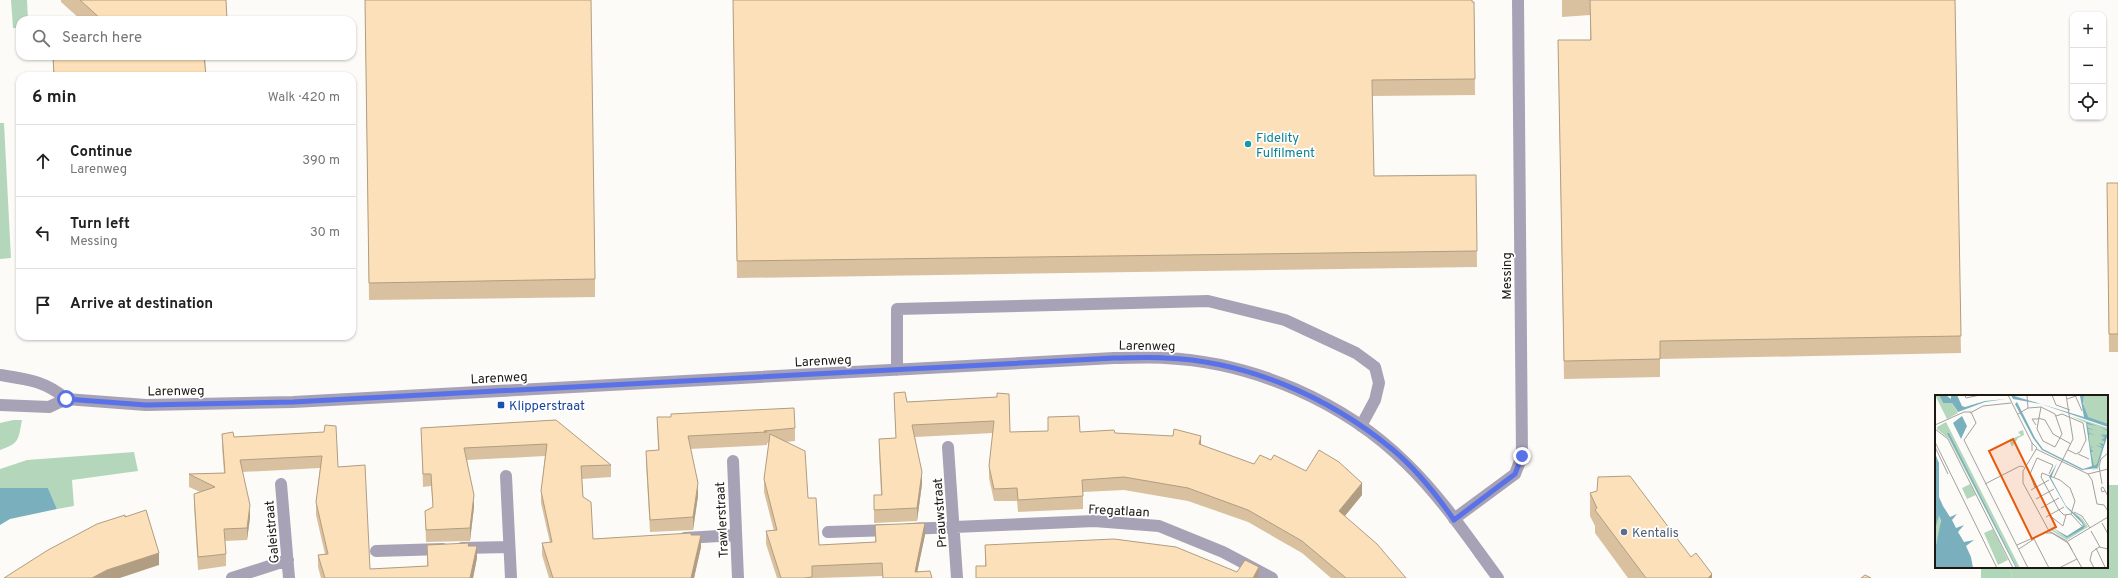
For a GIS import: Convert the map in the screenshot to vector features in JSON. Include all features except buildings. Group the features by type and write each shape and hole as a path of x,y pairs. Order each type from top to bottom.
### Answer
{"street":[{"name":"Messing","path":"1454,520 1515,474 1522,456 1518,0"},
{"path":"897,370 897,309 1208,301 1285,320 1356,353 1375,367 1379,383 1375,400 1361,426"},
{"name":"Larenweg","path":"0,405 49,407 66,399 146,405 293,402 1114,358 1165,358 1193,360 1230,367 1287,386 1339,411 1361,426 1392,449 1409,465 1435,494 1498,578"},
{"path":"0,375 33,380 54,389 66,399"},
{"name":"Prauwstraat","path":"948,447 956,578"},
{"name":"Trawlerstraat","path":"733,462 738,578"},
{"path":"506,476 511,578"},
{"name":"Galeistraat","path":"281,484 289,578"},
{"name":"Fregatlaan","path":"828,532 1094,521 1159,526 1223,552 1272,578"},
{"path":"673,539 736,535"},
{"path":"376,551 509,547"},
{"path":"232,578 288,560"}],"green space":[{"path":"11,0 27,0 28,16 16,16 16,28 13,28"},
{"path":"0,123 4,123 11,258 0,259"},
{"path":"13,420 22,420 19,436 15,443 0,450 0,423"},
{"path":"134,452 138,471 72,480 74,506 57,509 48,488 0,488 0,469 27,460"},
{"path":"2108,485 2118,485 2118,578 2012,578 2010,568 2108,568"},
{"path":"1981,568 2010,568 2012,578 1981,578"}],"water":[{"path":"0,488 48,488 57,509 10,519 0,525"}],"place":[{"name":"Fidelity Fulfilment","path":"1248,144"},
{"name":"Klipperstraat","path":"501,405"},
{"name":"Kentalis","path":"1624,532"}],"route":[{"path":"66,399 146,405 293,402 1114,358 1165,358 1193,360 1230,367 1287,386 1339,411 1392,449 1409,465 1435,494 1454,520 1515,474 1522,456"}]}
